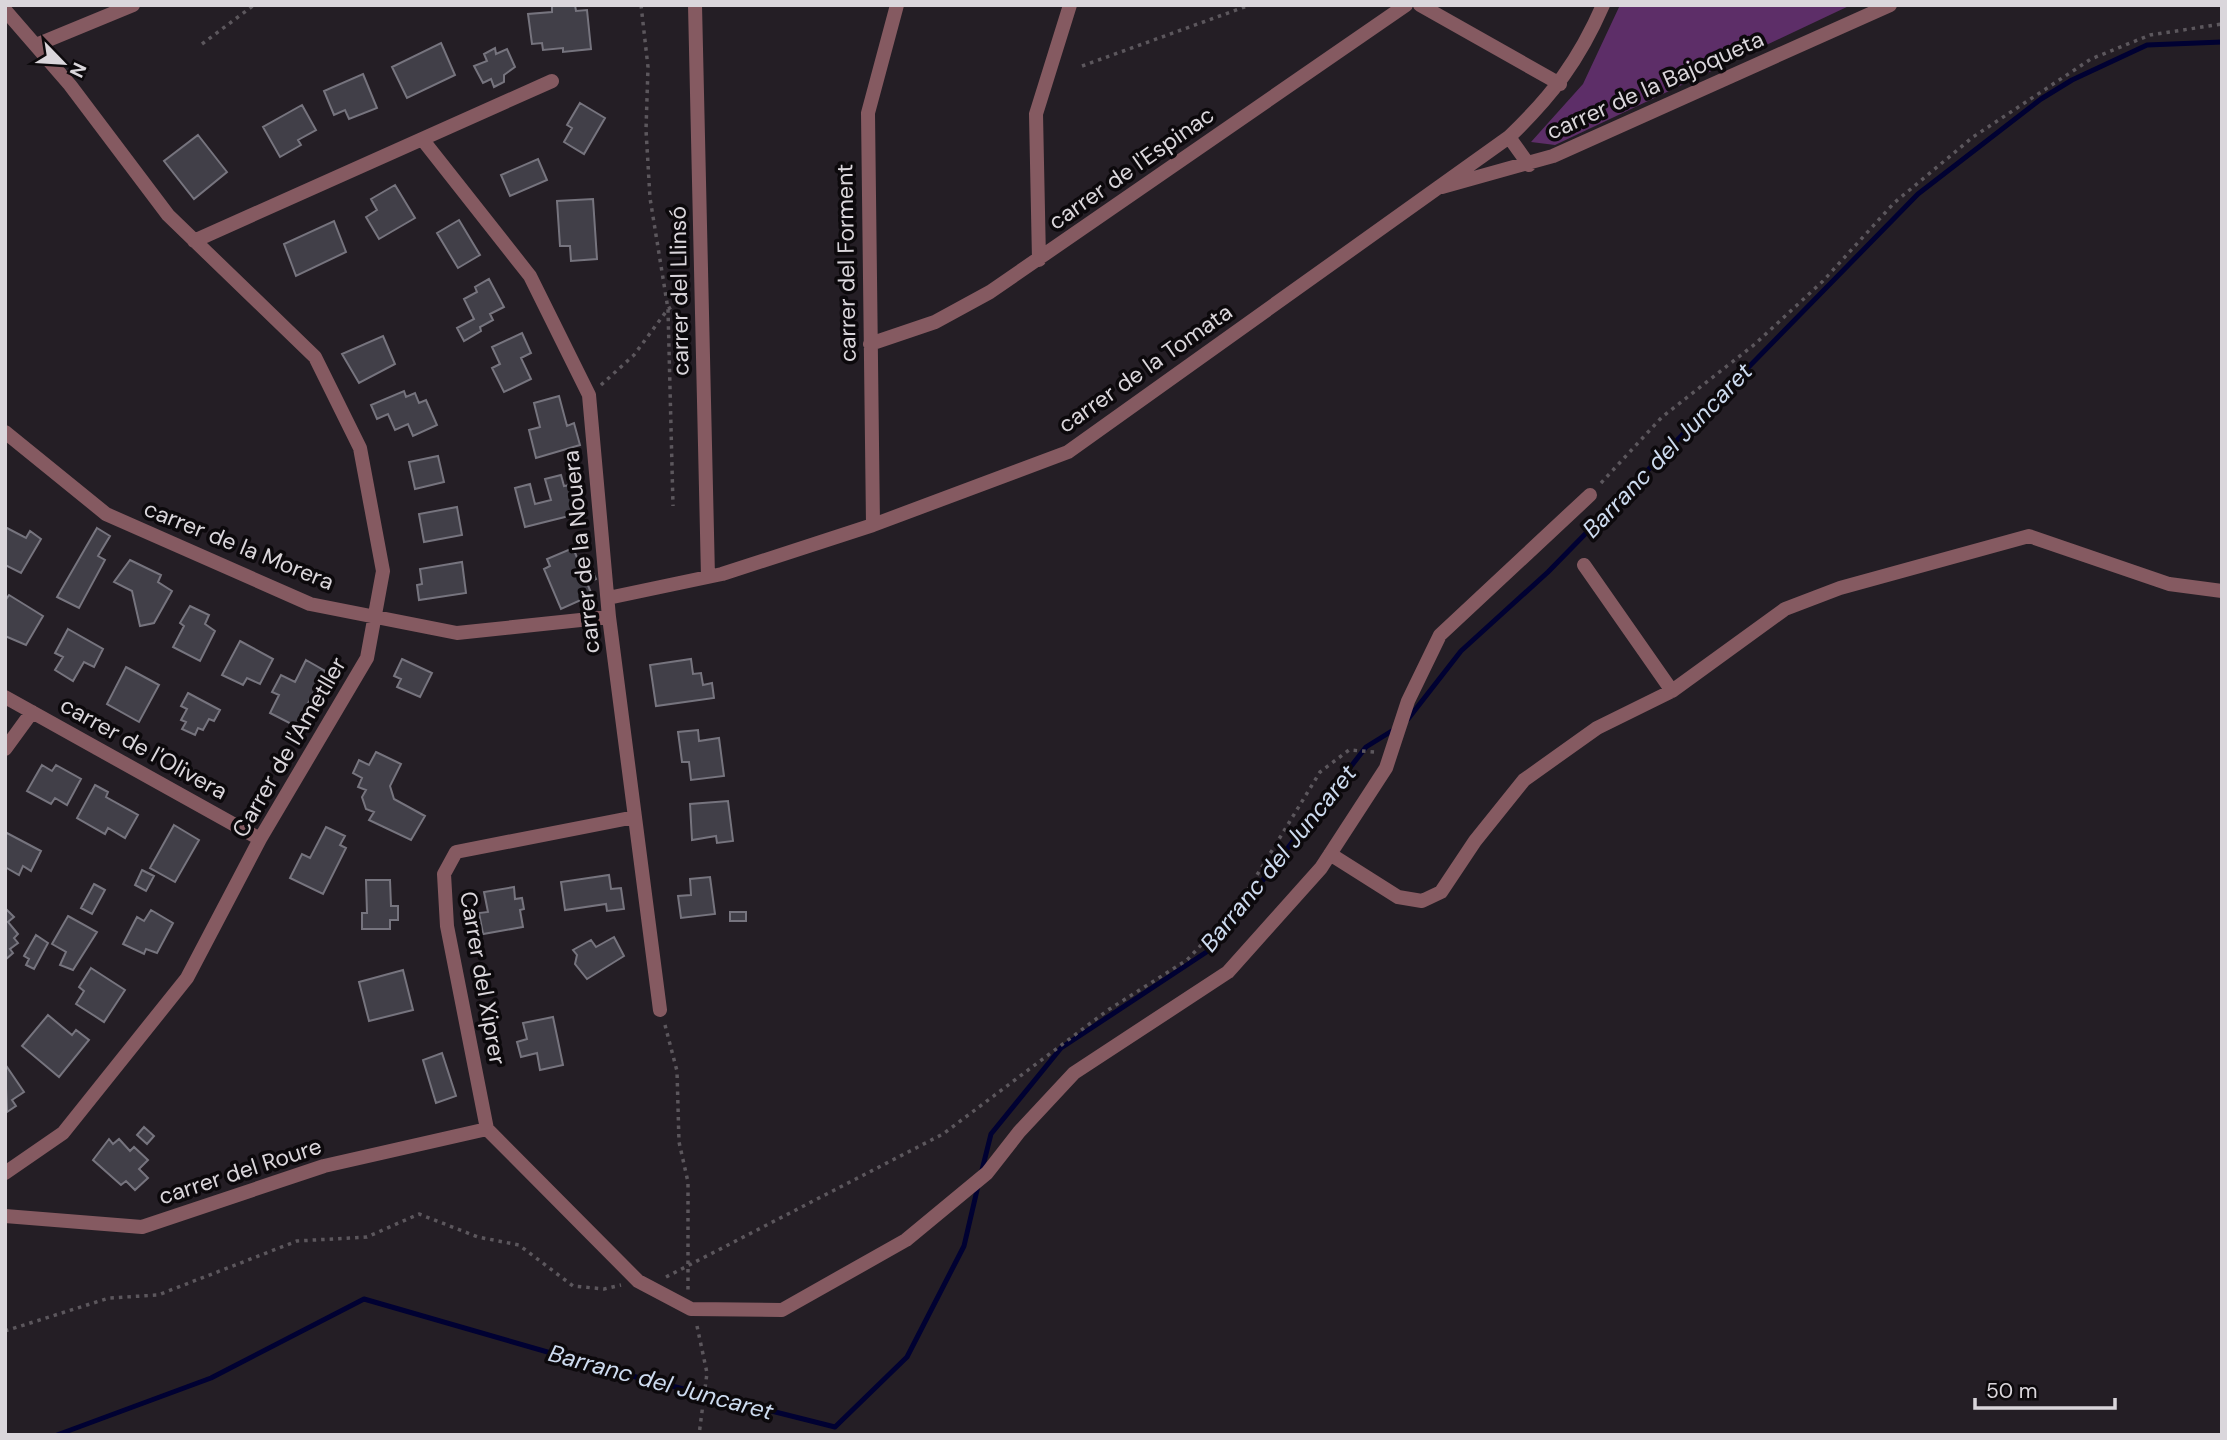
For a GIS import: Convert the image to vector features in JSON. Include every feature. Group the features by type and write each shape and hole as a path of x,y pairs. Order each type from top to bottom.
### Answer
{"street":[{"path":"36,45 133,5"},
{"name":"carrer del Llinsó","path":"695,5 708,577"},
{"name":"carrer del Forment","path":"873,525 868,113 897,5"},
{"path":"1039,260 1035,114 1070,5"},
{"name":"carrer de l'Espinac","path":"870,344 935,322 990,292 1406,5"},
{"path":"1420,5 1560,84"},
{"name":"carrer de la Tomata","path":"608,598 708,577 873,525 1068,452 1509,137 1560,84 1585,47 1603,5"},
{"name":"carrer de la Bajoqueta","path":"1433,190 1529,164 1890,5"},
{"name":"Carrer de l'Ametller","path":"5,10 70,85 168,215 315,358 360,448 383,571 367,659 260,839 187,978 63,1133 5,1173"},
{"path":"194,240 552,81"},
{"path":"1509,137 1529,164"},
{"name":"carrer de la Nouera","path":"422,139 530,276 589,395 609,617 660,1010"},
{"name":"carrer de la Morera","path":"5,432 106,514 310,604 457,634 609,617"},
{"path":"487,1129 638,1281 691,1309 782,1310 906,1240 987,1173 1019,1132 1074,1073 1228,972 1330,854 1386,768 1408,701 1440,635 1590,495"},
{"path":"1330,854 1398,897 1422,901 1441,892 1475,841 1524,780 1597,727 1672,691 1785,609 1840,588 2029,536 2169,584 2222,591"},
{"path":"1584,565 1672,691"},
{"name":"carrer de l'Olivera","path":"5,697 260,839"},
{"path":"5,749 32,712"},
{"name":"Carrer del Xiprer","path":"487,1129 447,926 444,874 456,852 635,817"},
{"name":"carrer del Roure","path":"5,1216 142,1227 324,1166 487,1129"}],"path":[{"path":"202,44 254,5"},
{"path":"641,5 648,67 646,130 650,198 668,309 673,506"},
{"path":"1082,66 1250,5"},
{"path":"1590,495 1662,417 1755,344 1823,281 1894,203 1972,137 2091,59 2150,34 2222,24"},
{"path":"589,395 634,355 668,309"},
{"path":"687,1268 943,1134 1108,1010 1187,960 1238,906 1320,772 1349,750 1390,754"},
{"path":"660,1010 677,1071 679,1142 688,1181 687,1268 691,1309 701,1337 707,1373 699,1435"},
{"path":"5,1331 108,1298 159,1295 297,1241 367,1237 419,1214 478,1237 519,1245 573,1286 604,1289 638,1281"}],"shaded area":[{"path":"1620,5 1851,5 1555,145 1531,142 1583,84"}],"building":[{"path":"552,5 575,5 576,11 587,10 591,49 563,52 563,48 543,50 542,43 532,44 528,14 552,12"},
{"path":"441,43 455,75 407,98 392,67"},
{"path":"495,48 496,54 507,49 515,67 504,75 504,82 494,87 491,79 483,83 474,66 487,61 484,54"},
{"path":"363,74 377,108 349,119 345,110 334,115 324,91"},
{"path":"580,103 605,118 584,154 564,142 572,128 567,125"},
{"path":"302,105 316,130 298,140 301,145 280,157 263,127"},
{"path":"198,135 227,172 194,199 164,161"},
{"path":"538,159 547,180 510,196 501,175"},
{"path":"395,185 415,218 379,239 366,217 377,210 371,199"},
{"path":"593,199 597,259 571,261 570,246 560,246 557,201"},
{"path":"459,220 480,255 458,268 437,233"},
{"path":"334,221 346,252 296,276 284,244"},
{"path":"489,279 504,307 490,314 493,320 464,341 457,328 474,319 464,299 477,292 475,287"},
{"path":"522,333 531,353 521,358 531,379 504,392 492,368 500,364 492,347"},
{"path":"383,336 395,364 359,383 342,354"},
{"path":"404,391 406,397 415,393 419,403 426,400 437,425 413,436 408,424 395,430 388,414 377,419 371,405"},
{"path":"559,396 567,426 574,423 580,445 536,458 529,430 540,427 534,403"},
{"path":"438,456 444,482 415,489 409,462"},
{"path":"561,475 564,486 570,485 577,514 525,527 515,488 530,484 535,504 551,500 545,479"},
{"path":"457,507 462,535 424,542 419,514"},
{"path":"5,527 26,538 30,531 41,539 21,573 5,565"},
{"path":"97,528 110,536 98,556 105,560 79,608 57,597"},
{"path":"573,548 578,560 586,557 596,579 587,583 592,595 561,609 544,569 550,566 547,559"},
{"path":"130,560 161,575 158,582 172,591 154,623 140,626 132,591 114,582"},
{"path":"462,562 466,593 419,600 417,585 422,584 420,569"},
{"path":"9,595 43,616 26,645 5,636 5,601"},
{"path":"190,606 209,615 205,624 215,631 200,661 173,647 184,626 180,623"},
{"path":"68,629 103,649 94,667 84,662 73,681 55,670 63,657 55,653"},
{"path":"240,641 273,659 260,684 247,678 243,685 222,675"},
{"path":"402,659 432,673 420,697 397,687 401,679 394,676"},
{"path":"691,659 693,674 701,673 703,685 712,683 714,698 656,706 650,665"},
{"path":"306,660 325,671 304,711 312,715 303,730 270,713 279,695 272,692 281,675 295,682"},
{"path":"126,667 159,685 139,722 107,704"},
{"path":"188,693 220,710 214,721 209,719 203,730 198,728 195,735 182,729 186,722 181,720 187,709 181,706"},
{"path":"698,730 699,741 719,738 724,776 691,780 689,762 682,762 678,732"},
{"path":"376,752 401,764 390,786 394,799 425,816 411,840 369,820 374,812 366,809 362,797 366,790 358,787 362,778 353,773 359,760 369,765"},
{"path":"42,765 52,771 56,765 81,779 67,805 55,798 51,804 27,791"},
{"path":"95,785 108,792 106,797 138,815 125,838 108,828 105,834 77,818"},
{"path":"728,801 733,841 717,843 716,836 692,840 690,804"},
{"path":"174,825 199,840 175,882 150,868"},
{"path":"326,827 345,836 340,845 346,848 323,894 290,878 302,854 310,858"},
{"path":"5,832 41,851 31,871 23,866 19,875 5,867"},
{"path":"142,870 154,876 146,891 135,885"},
{"path":"609,875 611,889 621,888 624,909 607,911 606,904 565,910 561,882"},
{"path":"710,877 715,914 681,918 678,896 691,895 690,879"},
{"path":"366,880 390,880 391,906 398,906 398,920 390,920 390,929 362,929 362,913 367,913"},
{"path":"94,884 105,890 92,914 81,908"},
{"path":"514,887 515,899 522,898 524,909 520,910 523,927 483,934 479,913 488,912 484,892"},
{"path":"5,908 14,917 8,922 18,934 14,938 18,943 10,949 13,953 5,960"},
{"path":"151,910 173,923 157,953 146,949 144,954 123,944 137,917 144,921"},
{"path":"730,912 746,912 746,921 730,921"},
{"path":"68,916 97,932 73,970 60,965 66,952 52,944"},
{"path":"36,935 48,943 34,969 26,965 29,959 24,956"},
{"path":"614,937 624,956 587,979 575,964 577,955 573,950 591,940 596,947"},
{"path":"91,968 125,990 104,1022 76,1004 84,991 79,987"},
{"path":"403,970 413,1010 369,1021 359,982"},
{"path":"48,1015 72,1035 76,1030 89,1040 59,1077 22,1046"},
{"path":"553,1017 563,1065 540,1070 537,1053 521,1057 517,1042 527,1039 523,1023"},
{"path":"442,1053 456,1096 436,1103 423,1060"},
{"path":"5,1064 24,1092 12,1100 16,1106 7,1112"},
{"path":"144,1127 154,1136 147,1144 137,1135"},
{"path":"109,1139 113,1144 119,1139 130,1151 134,1147 148,1160 139,1169 148,1178 135,1190 126,1181 121,1185 93,1160"}],"waterway":[{"name":"Barranc del Juncaret","path":"1408,719 1461,651 1548,572 1918,194 2041,99 2072,80 2147,45 2222,42"},
{"name":"Barranc del Juncaret","path":"981,1174 991,1134 1061,1048 1208,951 1366,747 1395,729"},
{"name":"Barranc del Juncaret","path":"57,1435 211,1378 364,1299 624,1374 835,1427 907,1357 964,1246 978,1186"}]}
